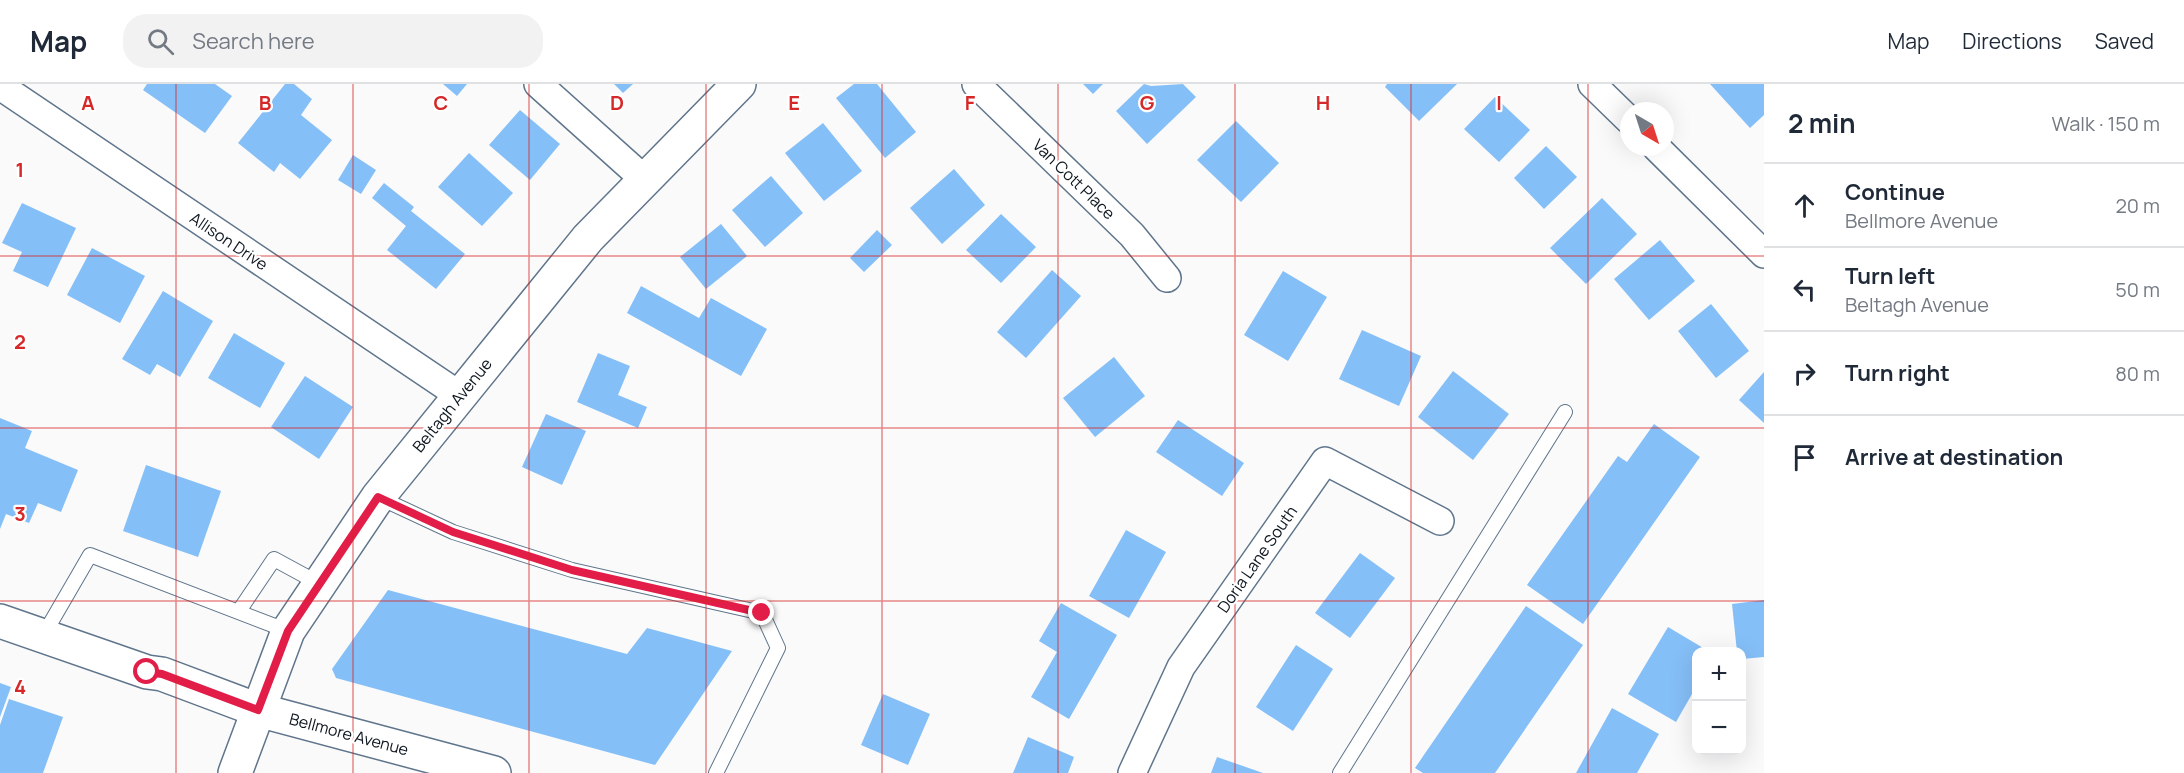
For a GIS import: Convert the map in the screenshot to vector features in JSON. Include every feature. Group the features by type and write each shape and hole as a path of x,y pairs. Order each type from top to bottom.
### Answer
{"street":[{"path":"538,84 645,180"},
{"name":"Beltagh Avenue","path":"235,773 288,631 378,497 588,238 739,84"},
{"name":"Van Cott Place","path":"976,84 1132,235 1167,278"},
{"path":"1592,84 1620,111"},
{"name":"Allison Drive","path":"0,86 459,395"},
{"path":"1665,156 1764,254"},
{"name":"Doria Lane South","path":"1132,773 1181,667 1325,461 1440,521"},
{"name":"Bellmore Avenue","path":"0,621 147,672 162,674 258,710 494,773"}],"lane":[{"path":"1340,773 1565,412"},
{"path":"378,497 453,532 572,570 762,613 778,648 716,773"},
{"path":"43,636 90,555 288,631"},
{"path":"239,611 274,559 320,584"}],"building":[{"path":"147,84 215,84 232,96 205,133 143,90"},
{"path":"285,84 294,84 312,99 301,115 332,140 300,179 280,163 274,172 238,143"},
{"path":"443,84 467,84 457,96"},
{"path":"614,84 633,84 623,93"},
{"path":"854,84 877,84 916,132 885,158 836,98"},
{"path":"1083,84 1103,84 1093,94"},
{"path":"1144,84 1151,86 1183,84 1196,97 1147,144 1116,111"},
{"path":"1387,84 1457,84 1419,121 1385,87"},
{"path":"1710,84 1764,84 1764,115 1750,128"},
{"path":"1495,97 1530,130 1499,162 1464,129"},
{"path":"520,110 560,144 530,180 489,145"},
{"path":"1236,121 1279,163 1241,202 1197,160"},
{"path":"823,123 862,171 824,201 785,153"},
{"path":"1546,146 1577,177 1544,209 1514,178"},
{"path":"469,153 513,193 482,226 438,187"},
{"path":"353,155 376,170 361,194 338,180"},
{"path":"954,169 985,205 942,244 910,208"},
{"path":"771,176 803,213 765,247 732,210"},
{"path":"384,183 414,207 411,211 465,254 436,289 387,250 406,226 372,198"},
{"path":"1602,198 1637,234 1586,284 1550,248"},
{"path":"22,203 76,228 48,287 13,271 22,252 2,243"},
{"path":"1001,214 1036,247 1001,283 966,250"},
{"path":"721,224 747,256 706,289 680,257"},
{"path":"877,230 892,245 864,272 850,258"},
{"path":"1660,240 1695,281 1649,320 1614,279"},
{"path":"92,248 145,276 120,323 67,295"},
{"path":"1052,270 1081,296 1026,358 997,332"},
{"path":"1283,271 1327,297 1288,361 1244,335"},
{"path":"641,286 699,318 711,298 767,329 741,376 627,313"},
{"path":"163,291 213,321 180,377 157,364 150,375 122,359"},
{"path":"1711,304 1749,351 1716,378 1678,331"},
{"path":"1362,330 1421,356 1399,406 1339,379"},
{"path":"234,333 285,363 260,408 208,378"},
{"path":"598,353 630,366 618,395 647,407 638,428 577,402"},
{"path":"1114,357 1145,396 1095,437 1063,398"},
{"path":"1453,371 1509,414 1473,460 1418,417"},
{"path":"1764,372 1764,423 1739,400"},
{"path":"305,376 353,407 319,459 271,427"},
{"path":"546,414 586,431 562,485 522,467"},
{"path":"0,418 32,431 25,448 78,470 61,512 38,503 29,523 6,514 0,529"},
{"path":"1178,420 1244,463 1222,496 1156,452"},
{"path":"1654,424 1700,457 1583,624 1527,585 1618,456 1627,462"},
{"path":"146,465 221,491 198,557 123,531"},
{"path":"1126,530 1166,552 1129,618 1089,596"},
{"path":"1360,553 1395,578 1350,638 1315,613"},
{"path":"388,590 627,654 647,628 732,651 655,765 336,678 332,669"},
{"path":"1764,600 1764,657 1746,659 1746,647 1736,647 1732,604"},
{"path":"1061,603 1117,635 1069,719 1031,697 1057,652 1039,641"},
{"path":"1526,606 1583,645 1495,773 1423,773 1415,768"},
{"path":"1668,627 1702,647 1692,647 1692,694 1676,722 1628,694"},
{"path":"1296,645 1333,669 1293,731 1256,707"},
{"path":"0,683 11,687 0,717"},
{"path":"883,694 930,714 908,765 861,745"},
{"path":"9,699 63,717 43,773 0,773 0,725"},
{"path":"1612,708 1659,734 1637,773 1576,773"},
{"path":"1028,737 1074,757 1068,773 1013,773"},
{"path":"1217,757 1263,773 1211,773"}],"route":[{"path":"147,672 162,674 258,710 276,657 288,631 378,497 453,532 572,570 762,613"}]}
